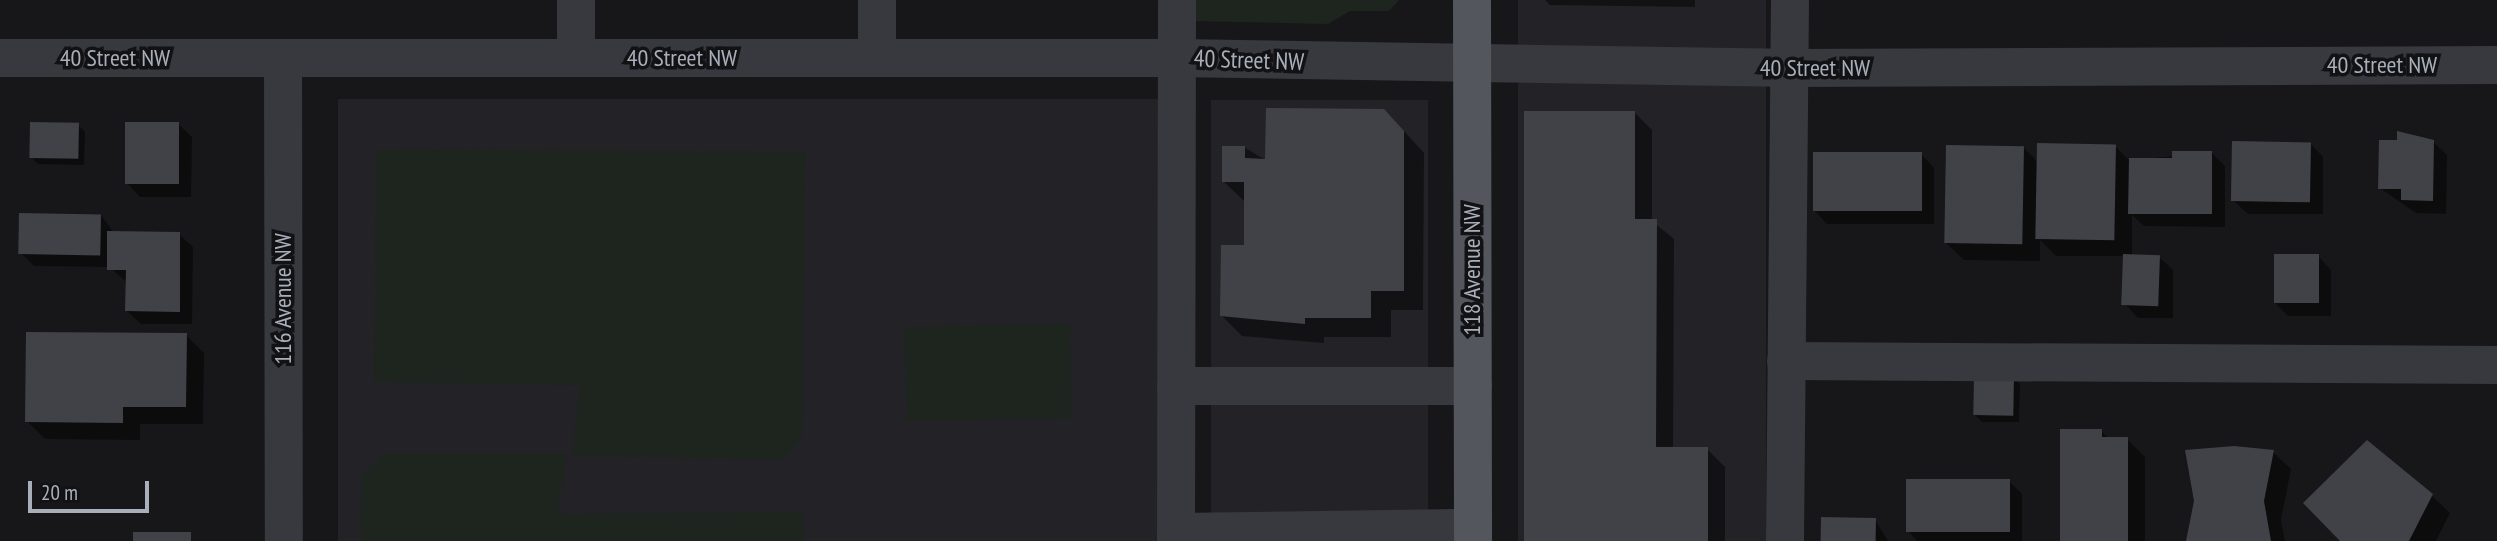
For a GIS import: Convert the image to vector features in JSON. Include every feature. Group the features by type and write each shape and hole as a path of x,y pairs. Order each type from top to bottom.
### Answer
{"main road":[{"name":"118 Avenue NW","path":"1472,0 1473,534"}],"street":[{"path":"576,0 576,58"},
{"path":"877,0 877,58"},
{"path":"1177,0 1176,536 1473,534"},
{"path":"1785,541 1790,0"},
{"name":"40 Street NW","path":"0,58 1177,58 1472,66 1791,68 2497,65"},
{"name":"116 Avenue NW","path":"283,58 284,541"},
{"path":"1786,361 2497,365"},
{"path":"1176,386 1472,386"}],"shaded area":[{"path":"1191,0 1399,0 1389,11 1350,11 1328,24 1192,21"},
{"path":"1518,0 1766,0 1766,541 1518,541"},
{"path":"338,99 1158,99 1158,541 338,541"},
{"path":"1211,100 1428,100 1428,541 1211,541"},
{"path":"376,150 805,151 802,439 782,459 573,456 579,385 374,382"},
{"path":"1070,324 1072,418 907,421 905,327"},
{"path":"385,454 567,454 557,514 803,512 803,541 361,541 362,476"}],"building":[{"path":"1266,108 1384,109 1404,131 1404,291 1371,291 1371,318 1305,318 1305,324 1220,316 1221,245 1244,245 1244,182 1222,182 1222,146 1245,146 1245,158 1265,159"},
{"path":"1524,111 1635,111 1635,219 1657,219 1656,447 1708,447 1708,541 1524,541"},
{"path":"30,122 79,123 78,159 29,158"},
{"path":"125,122 179,122 179,184 125,184"},
{"path":"2397,131 2434,140 2433,201 2401,200 2401,189 2378,189 2379,140 2397,140"},
{"path":"2232,141 2311,142 2310,202 2231,201"},
{"path":"2037,143 2116,144 2114,240 2035,239"},
{"path":"1946,145 2024,146 2022,244 1944,243"},
{"path":"2172,151 2212,151 2212,214 2128,214 2129,158 2172,158"},
{"path":"1813,152 1922,152 1922,211 1813,211"},
{"path":"19,213 101,214 100,255 18,254"},
{"path":"107,231 180,232 180,312 125,311 126,270 107,270"},
{"path":"2123,254 2160,255 2158,306 2121,305"},
{"path":"2274,254 2319,254 2319,303 2274,303"},
{"path":"26,332 187,333 186,407 123,407 123,423 25,422"},
{"path":"1974,374 2014,375 2013,416 1973,415"},
{"path":"2060,429 2102,429 2102,437 2128,437 2128,541 2060,541"},
{"path":"2367,440 2433,494 2409,541 2340,541 2303,503"},
{"path":"2234,446 2274,450 2264,501 2271,541 2186,541 2194,501 2185,450"},
{"path":"1906,479 2010,479 2010,532 1906,532"},
{"path":"1821,517 1876,518 1876,541 1821,541"},
{"path":"133,532 191,532 191,541 133,541"}]}
